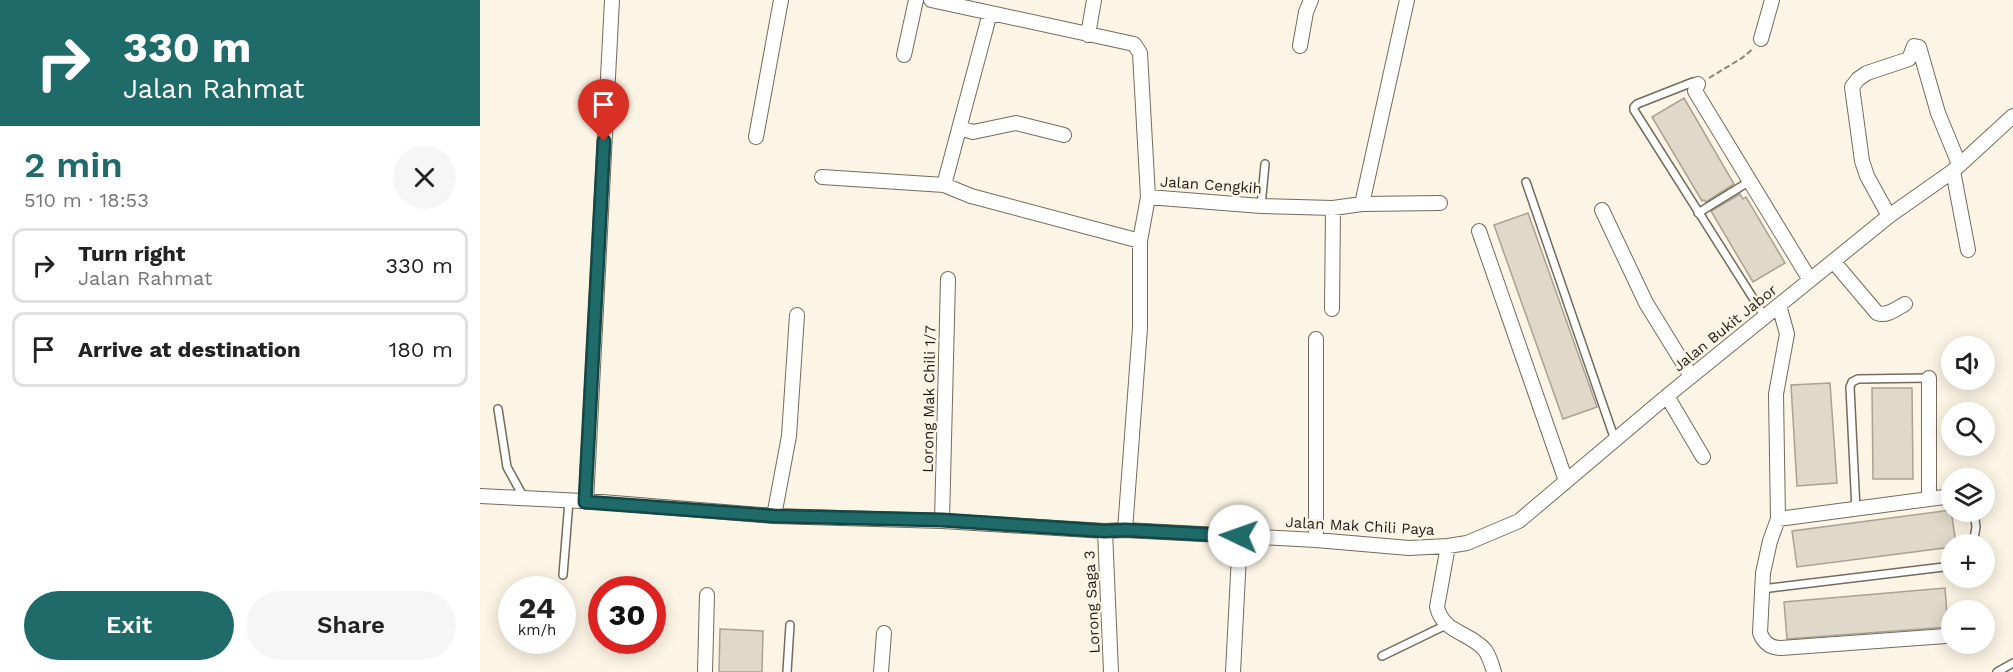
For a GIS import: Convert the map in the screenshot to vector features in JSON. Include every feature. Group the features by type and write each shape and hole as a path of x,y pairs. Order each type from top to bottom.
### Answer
{"street":[{"path":"585,502 612,0"},
{"path":"756,137 781,0"},
{"path":"904,55 916,0"},
{"path":"931,0 964,4 990,13 1134,44 1140,53 1148,197"},
{"path":"1088,34 1094,0"},
{"path":"1299,46 1306,12 1311,0"},
{"path":"1362,204 1407,0"},
{"path":"1761,39 1772,0"},
{"path":"944,185 990,13"},
{"path":"1889,216 1867,176 1862,161 1852,87 1867,73 1903,63 1909,59 1914,46 1919,47 1956,168 1968,250"},
{"path":"1698,84 1695,91 1810,280"},
{"name":"Jalan Bukit Jabor","path":"1448,546 1467,543 1519,520 1779,304 1889,216 1956,168 2013,116"},
{"path":"960,128 973,132 1016,123 1064,135"},
{"path":"822,177 944,185 971,196 1140,241"},
{"name":"Jalan Cengkih","path":"1125,530 1140,328 1140,241 1148,197 1261,206 1334,208 1362,204 1440,203"},
{"path":"1332,309 1334,208"},
{"path":"1602,210 1646,303 1691,376"},
{"path":"1479,231 1566,481"},
{"path":"1833,261 1877,313 1887,314 1905,304"},
{"name":"Lorong Mak Chili 1/7","path":"942,520 948,279"},
{"path":"1779,304 1787,333 1776,394 1778,519 1767,555 1762,589 1760,633 1763,640 1775,648 1941,636"},
{"path":"774,516 789,436 797,315"},
{"path":"1316,339 1316,540"},
{"path":"1929,378 1929,499"},
{"path":"1667,396 1703,457"},
{"name":"Jalan Mak Chili Paya","path":"480,496 774,516 942,520 1105,531 1125,530 1316,540 1409,548 1448,546"},
{"path":"1778,519 1941,497"},
{"name":"Lorong Saga 3","path":"1105,531 1111,672"},
{"path":"1233,672 1239,536"},
{"path":"1448,546 1437,607 1439,615 1446,625 1485,651 1494,672"},
{"path":"705,672 706,596"},
{"path":"881,672 884,633"}],"lane":[{"path":"1698,84 1692,82 1634,107 1698,213 1765,316"},
{"path":"1261,206 1264,164"},
{"path":"1698,213 1750,181"},
{"path":"1526,182 1615,440"},
{"path":"1856,510 1850,387 1852,382 1858,379 1929,378"},
{"path":"498,409 507,468 524,498"},
{"path":"563,575 569,501"},
{"path":"1762,589 1941,567"},
{"path":"788,672 790,625"},
{"path":"1382,656 1446,625"},
{"path":"1997,672 2013,663"}],"path":[{"path":"1698,84 1742,58 1761,39"}],"building":[{"path":"1684,98 1734,184 1706,202 1702,201 1652,117"},
{"path":"1740,194 1743,199 1746,197 1785,263 1753,282 1711,211"},
{"path":"1528,213 1597,407 1563,419 1494,225"},
{"path":"1830,383 1837,483 1797,486 1791,385"},
{"path":"1872,388 1912,388 1913,479 1873,479"},
{"path":"1941,511 1941,522 1953,522 1955,534 1941,534 1941,548 1797,567 1792,531"},
{"path":"1945,588 1946,600 1941,600 1941,628 1787,639 1784,602"},
{"path":"720,629 763,631 762,672 719,672"}],"route":[{"path":"604,141 585,502 774,516 942,520 1105,531 1239,536"}]}
